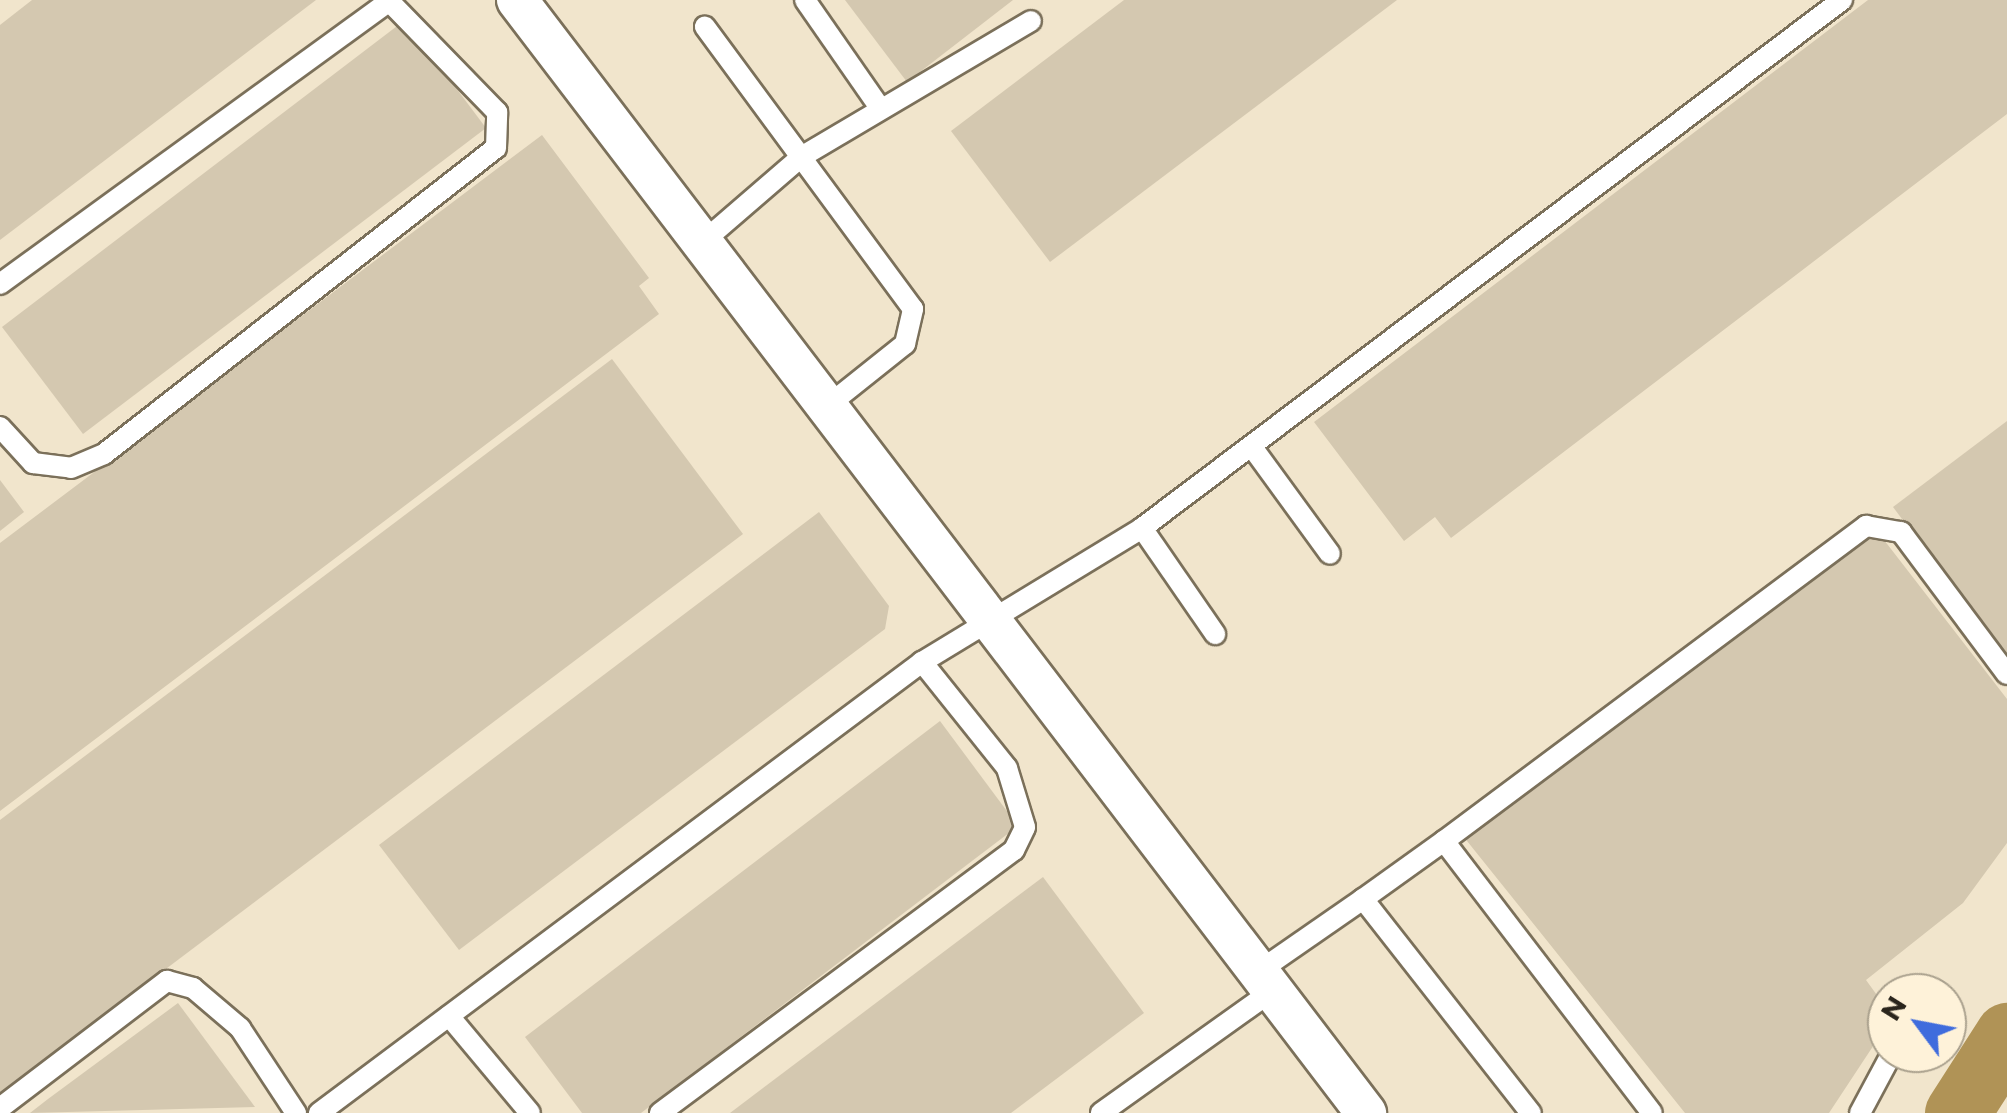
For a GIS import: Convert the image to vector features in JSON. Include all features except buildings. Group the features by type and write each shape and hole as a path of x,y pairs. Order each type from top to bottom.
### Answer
{"street":[{"path":"519,1 831,403 1269,979 1366,1113"}],"lane":[{"path":"805,0 880,108"},
{"path":"319,1113 922,662 1142,528 1842,0"},
{"path":"0,284 388,1 496,112 496,148 104,454 71,468 33,463 0,427"},
{"path":"704,240 802,157 1030,21"},
{"path":"706,26 912,309 914,323 905,344 831,403"},
{"path":"1252,447 1330,554"},
{"path":"1101,1113 1363,900 1866,526 1901,532 2007,674"},
{"path":"1142,528 1216,634"},
{"path":"660,1113 1014,850 1025,827 1007,768 922,662"},
{"path":"1444,841 1652,1113"},
{"path":"1363,900 1531,1113"},
{"path":"0,1108 168,981 193,988 240,1028 296,1113"},
{"path":"449,1016 530,1113"},
{"path":"1860,1113 1881,1073"}],"waterway":[{"path":"1957,1113 2007,1035"}]}
